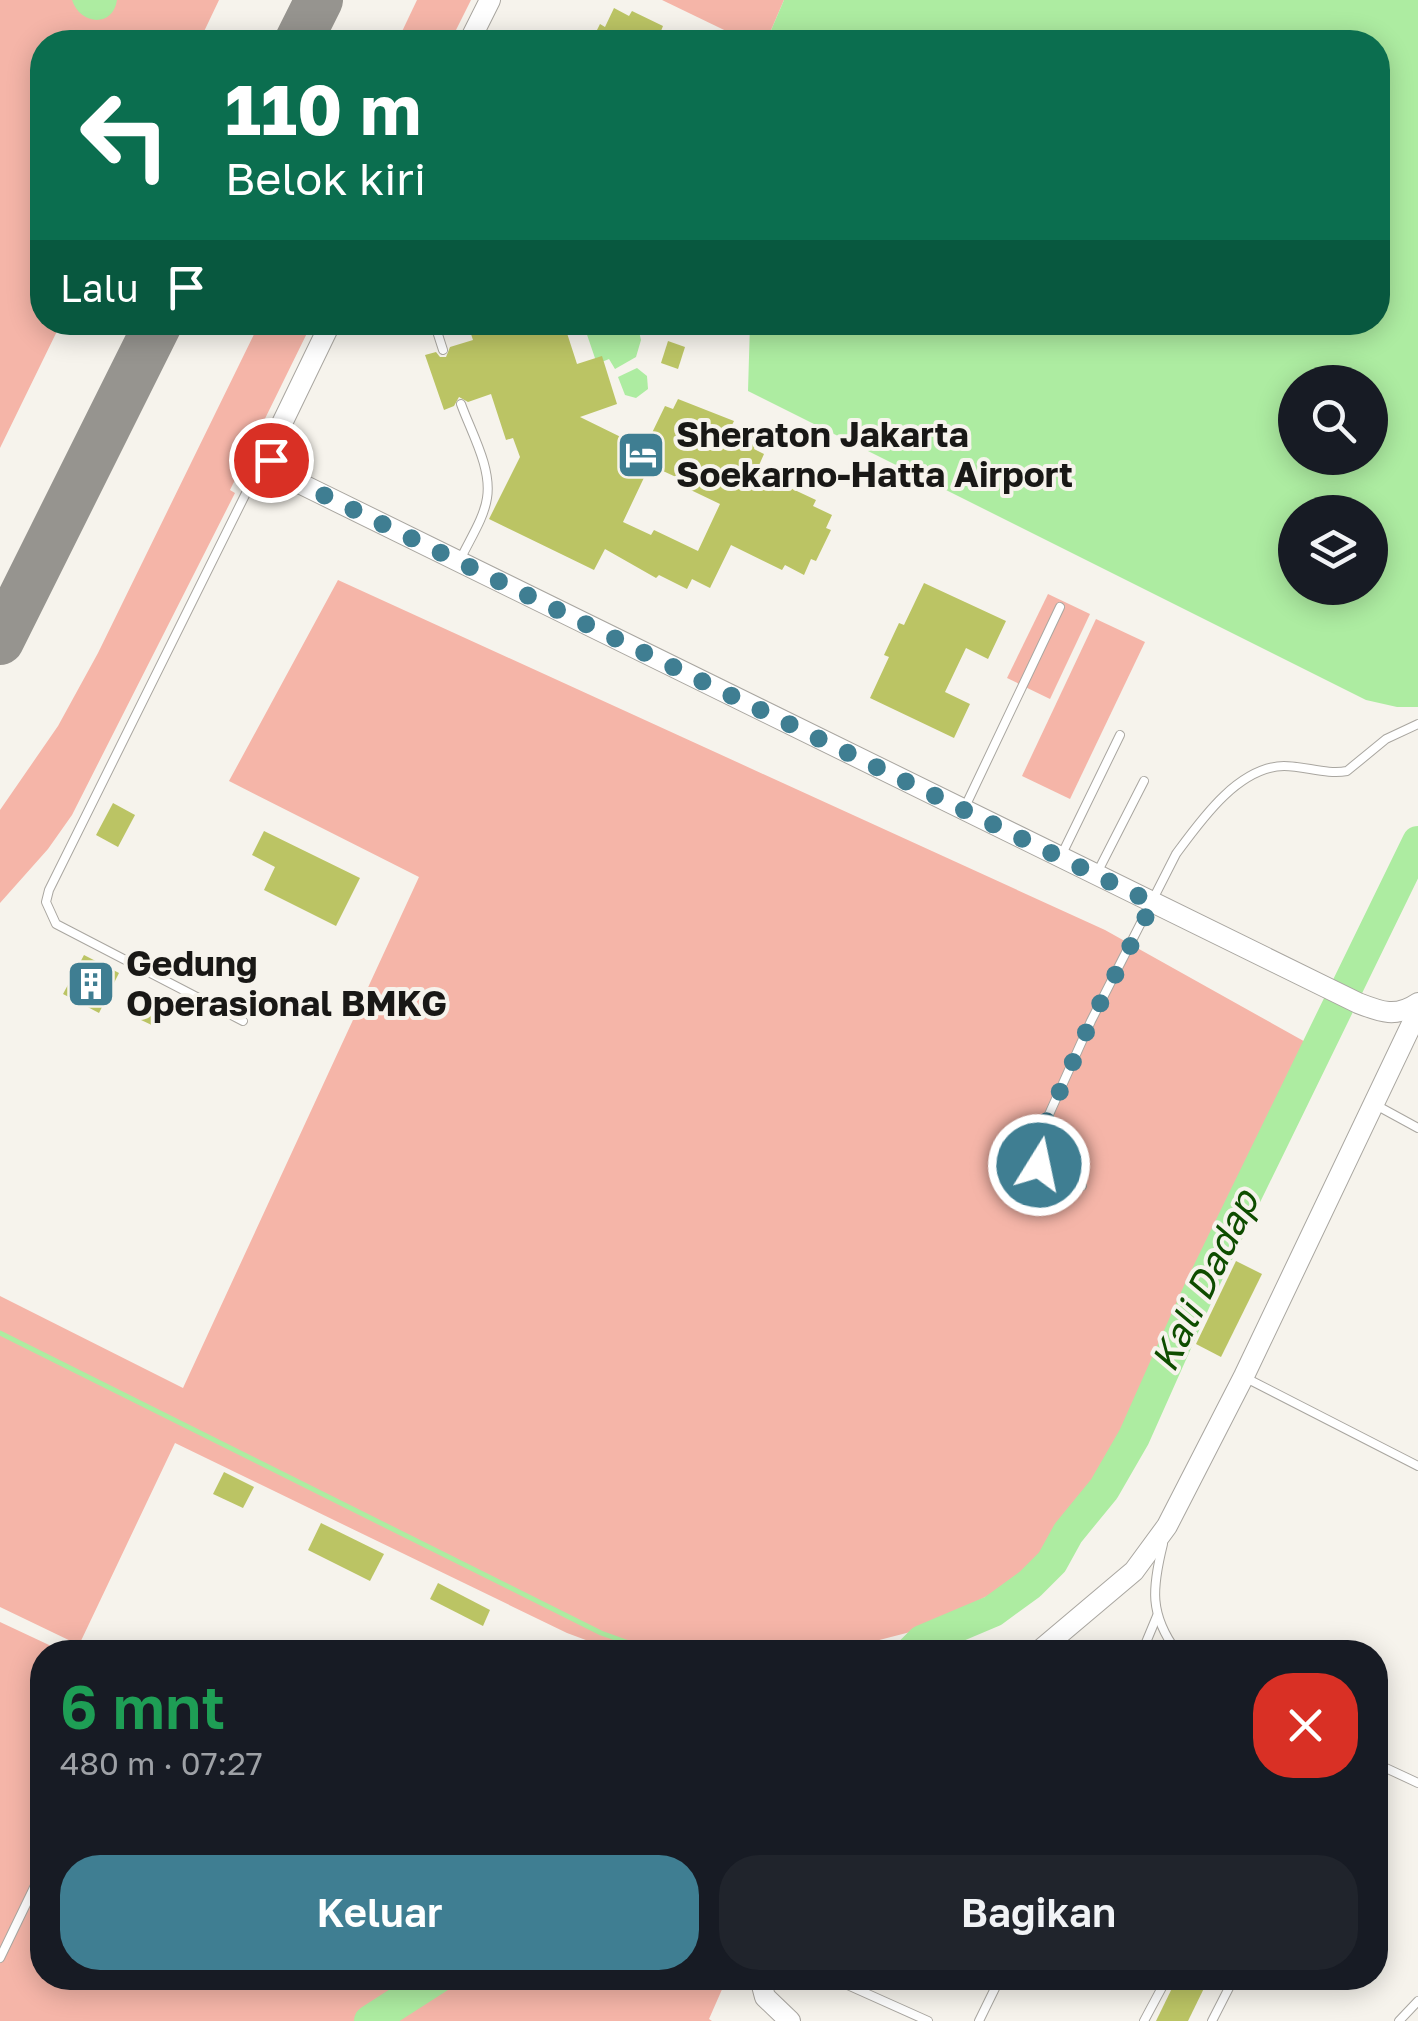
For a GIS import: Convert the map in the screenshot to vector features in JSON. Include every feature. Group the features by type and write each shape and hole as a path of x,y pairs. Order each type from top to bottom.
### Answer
{"street":[{"path":"475,30 490,0"},
{"path":"326,335 272,444 271,460 291,479 1358,1003 1398,1014 1418,1003"},
{"path":"1052,1640 1134,1571 1167,1526 1416,1022"},
{"path":"763,1990 765,1997 790,2021"}],"lane":[{"path":"438,335 443,350"},
{"path":"459,562 487,501 488,487 461,404"},
{"path":"243,1022 56,924 46,902 252,481 271,460"},
{"path":"964,809 1060,606"},
{"path":"1082,1186 1047,1173 1039,1165 1034,1150 1091,1021 1176,854 1244,780 1266,767 1348,772 1386,739 1418,724"},
{"path":"1060,858 1120,735"},
{"path":"1097,874 1144,781"},
{"path":"1374,1104 1418,1128"},
{"path":"1244,1376 1418,1466"},
{"path":"1167,1526 1154,1582 1157,1616 1170,1640"},
{"path":"1147,1640 1157,1616"},
{"path":"1388,1769 1418,1784"},
{"path":"0,1958 30,1896"},
{"path":"859,1990 928,2021"},
{"path":"979,2021 994,1990"},
{"path":"1144,2021 1160,1990"},
{"path":"1212,2021 1228,1990"},
{"path":"1399,2021 1418,2001"}],"shaded area":[{"path":"0,0 219,0 205,30 30,30 30,335 55,335 0,448"},
{"path":"72,0 117,0 109,15 96,20 82,14"},
{"path":"417,0 471,0 456,30 403,30"},
{"path":"662,0 784,0 771,30 724,30"},
{"path":"784,0 1418,0 1418,707 1366,700 748,391 750,335 1390,335 1390,30 771,30"},
{"path":"254,335 306,335 230,490 235,493 72,815 0,903 0,810 58,726 98,653"},
{"path":"587,335 640,335 636,357 615,369 609,359 597,364"},
{"path":"637,368 647,376 648,389 636,398 625,395 618,377"},
{"path":"338,580 1105,930 1309,1044 1097,1482 1020,1580 918,1630 879,1640 586,1640 175,1443 81,1640 69,1640 0,1607 0,1296 183,1388 419,877 229,781"},
{"path":"1048,594 1090,614 1050,699 1007,678"},
{"path":"1096,619 1145,642 1070,799 1022,776"},
{"path":"0,1622 38,1640 30,1640 30,1990 722,1990 709,2019 712,2021 0,2021"}],"building":[{"path":"614,8 629,16 632,11 663,26 661,30 597,30 600,24 605,27"},
{"name":"Sheraton Jakarta Soekarno-Hatta Airport","path":"471,335 568,335 577,364 602,356 617,404 580,417 633,443 639,432 650,437 665,406 673,409 678,399 734,421 732,425 759,438 754,449 764,454 756,472 816,500 813,506 832,515 826,528 831,530 816,561 811,559 804,575 785,565 782,570 731,545 710,588 692,579 687,589 659,575 656,578 605,549 594,570 489,519 520,457 513,438 506,440 491,394 468,402 459,397 454,406 444,410 425,355 436,352 446,357 450,347 473,340","holes":["650,465 676,477 674,482 720,504 698,551 654,530 651,535 623,522"]},
{"path":"668,341 685,347 678,369 661,363"},
{"path":"924,583 1006,621 988,659 966,648 945,692 970,704 954,738 870,698 899,623 904,625"},
{"path":"113,803 135,815 118,847 96,835"},
{"path":"264,831 360,878 336,926 264,890 275,867 252,855"},
{"name":"Gedung Operasional BMKG","path":"84,955 119,973 99,1013 63,994"},
{"path":"150,1001 164,1008 156,1027 141,1020"},
{"path":"1236,1261 1262,1274 1221,1357 1196,1344"},
{"path":"224,1472 254,1487 243,1508 213,1494"},
{"path":"321,1523 384,1554 370,1581 308,1550"},
{"path":"438,1583 490,1610 483,1626 430,1599"},
{"path":"1171,1990 1203,1990 1188,2021 1156,2021"}],"waterway":[{"name":"Kali Dadap","path":"924,1640 993,1611 1030,1584 1052,1562 1068,1533 1104,1489 1134,1437 1200,1289 1418,842"},
{"path":"0,1333 621,1640"},
{"name":"Kali Dadap","path":"370,2021 418,1990"}],"taxiway":[{"path":"304,30 319,0"},
{"path":"0,641 153,335"}],"place":[{"name":"Sheraton Jakarta Soekarno-Hatta Airport","path":"641,455"},
{"name":"Gedung Operasional BMKG","path":"91,984"}],"route":[{"path":"271,460 291,479 1153,903 1091,1021 1034,1150 1039,1165"}]}
